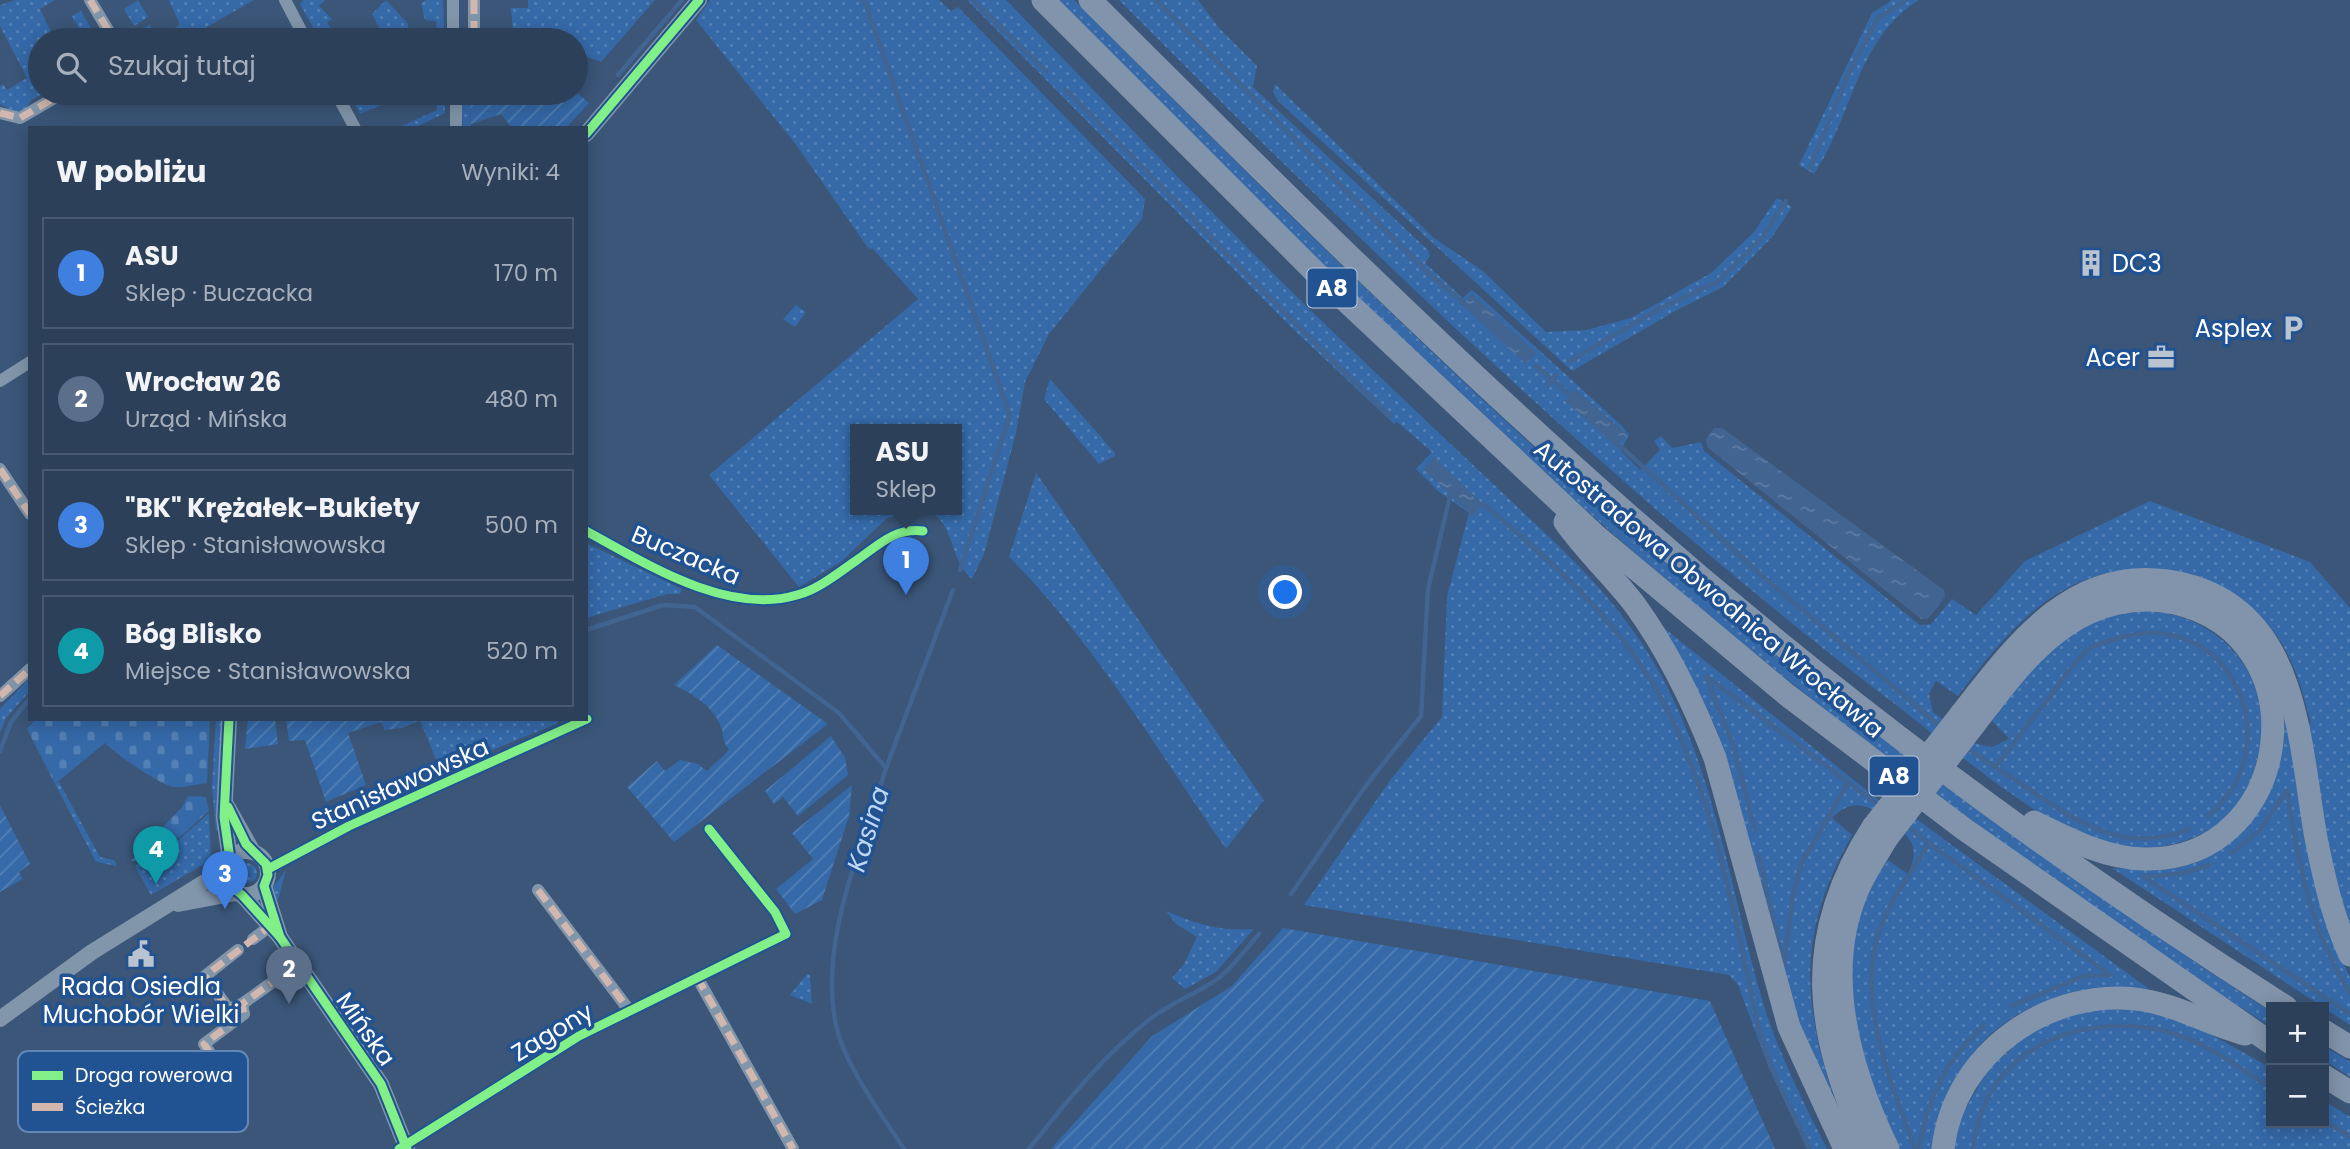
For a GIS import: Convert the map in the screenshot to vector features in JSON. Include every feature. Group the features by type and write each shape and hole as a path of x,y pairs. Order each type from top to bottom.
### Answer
{"highway":[{"name":"Autostradowa Obwodnica Wrocławia","path":"1043,0 1313,270 1542,488 1787,695 1981,842 2266,1039"},
{"name":"Autostradowa Obwodnica Wrocławia","path":"1090,0 1437,341 1581,473 1823,676 1983,798 2208,958 2279,1002"},
{"path":"1542,488 1575,536 1648,625 1678,673 1703,726 1715,758 1789,1027 1845,1149"},
{"path":"1868,1149 1836,1063 1825,1013 1823,977 1826,938 1838,892 1880,832 1968,719 2028,633 2058,607 2083,593 2111,583 2158,580 2193,587 2229,605 2264,638 2287,681 2299,723 2328,891 2339,931 2350,955"},
{"path":"1968,719 2065,626 2097,608 2146,599 2194,609 2235,636 2264,676 2273,711 2273,750 2257,794 2242,815 2220,835 2183,853 2146,859 2107,853 2068,839 1983,798"},
{"path":"1880,832 1855,898 1844,940 1841,977 1843,1010 1854,1059 1888,1149"},
{"path":"1943,1149 1951,1115 1978,1065 2007,1036 2059,1007 2096,998 2143,1000 2266,1040"},
{"path":"2329,1034 2350,1047"},
{"path":"2329,1079 2350,1093"}],"street":[{"path":"90,0 107,28"},
{"path":"285,0 300,28"},
{"path":"453,0 453,28"},
{"path":"474,0 474,28"},
{"path":"588,132 699,0"},
{"path":"0,113 9,118 20,118 42,105"},
{"path":"343,105 354,126"},
{"path":"456,105 457,126"},
{"path":"0,381 28,363"},
{"path":"0,469 28,511"},
{"name":"Buczacka","path":"588,532 700,587 747,600 796,596 835,576 892,535 923,531"},
{"path":"0,696 28,671"},
{"path":"229,721 227,806 224,817 227,883 239,894"},
{"name":"Stanisławowska","path":"268,869 349,826 553,737 583,721"},
{"path":"172,905 239,894 255,894 264,886 268,869 263,859 253,852 227,806"},
{"name":"Zagony","path":"404,1148 579,1037 786,934 775,912 709,829"},
{"path":"0,1019 92,952 172,905 227,865 240,852 253,852"},
{"name":"Mińska","path":"264,886 274,932"},
{"path":"538,890 629,1010"},
{"name":"Mińska","path":"239,894 274,932 298,964 381,1084 404,1148"},
{"path":"253,939 274,932"},
{"path":"238,950 205,975 227,1007 234,1008 243,1004 298,964"},
{"path":"696,977 793,1149"},
{"path":"209,1051 204,1044 244,1014 243,1004"}],"green space":[{"path":"15,0 55,0 40,9 49,28 28,28 28,105 26,109 15,112 0,104 0,86 3,84 7,90 27,78 0,26 0,5"},
{"path":"138,0 148,17 134,26 124,9"},
{"path":"169,0 254,0 205,28 175,28 180,25"},
{"path":"303,0 325,0 319,6 332,19 327,22 330,28 313,28 300,4"},
{"path":"386,0 408,24 408,28 380,28 372,14"},
{"path":"425,0 443,0 444,28 436,28 436,21 425,20 421,4"},
{"path":"528,0 655,0 601,62 588,57 588,28 513,28 511,8 528,8"},
{"path":"710,0 939,0 951,11 958,7 1145,199 1142,219 1049,334 1025,382 1016,433 984,554 972,579 964,571 947,531 935,515 962,515 962,424 850,424 850,515 897,515 886,519 842,561 799,587 709,475 918,299 873,249 868,248 797,146 696,20"},
{"path":"967,0 1006,0 1265,265 1572,559 1629,625 1662,677 1695,752 1719,830 1765,1010 1789,1070 1827,1149 1807,1149 1769,1068 1738,985 1729,975 1304,905 1391,779 1442,717 1447,596 1469,513 1438,491 1416,469 1432,452 1397,422 1394,424 1291,327"},
{"path":"1059,0 1074,0 1269,194 1467,385 1682,577 1928,773 2097,896 2266,1009 2266,1024 1991,836 1811,699 1723,627 1637,555 1488,422 1241,183"},
{"path":"1119,0 1198,0 1220,29 1257,66 1253,87 1428,250 1430,256 1425,263 1463,298 1471,290 1476,293 1618,422 1629,434 1621,451 1640,470 1660,450 1654,441 1661,436 1672,448 1701,442 1704,451 1920,625 1931,624 1952,599 1976,615 2025,561 2150,501 2310,562 2350,608 2350,930 2328,848 2307,725 2311,723 2298,680 2279,639 2259,615 2236,595 2209,581 2180,572 2150,569 2120,571 2090,578 2062,591 2032,612 1992,653 1958,696 1936,681 1929,694 1933,712 1972,743 1992,747 2009,739 1992,721 2000,710 1998,708 2050,650 2087,623 2113,614 2141,610 2168,613 2193,622 2216,635 2236,654 2250,676 2264,731 2251,784 2238,805 2223,820 2205,832 2165,846 2123,847 2077,834 2023,802 1968,762 1793,624 1593,454 1400,276","holes":["1472,294 1536,354 1462,305","1575,389 1626,434 1616,446"]},
{"path":"1892,0 1919,0 1898,16 1868,57 1827,152 1814,174 1799,165 1872,13"},
{"path":"81,11 91,28 79,28 72,16"},
{"path":"1275,84 1434,238 1483,271 1546,332 1586,330 1631,318 1711,273 1754,232 1777,198 1792,207 1772,237 1723,287 1677,310 1572,371 1278,101 1273,92"},
{"path":"355,105 381,105 360,114"},
{"path":"437,105 445,105 445,113 418,126 401,126 437,110"},
{"path":"462,105 470,105 471,126 463,126"},
{"path":"470,105 587,105 568,126 510,126 501,114 471,124"},
{"path":"796,305 806,312 795,327 783,319"},
{"path":"1050,379 1115,456 1099,464 1044,399"},
{"path":"1036,473 1264,800 1226,849 1097,661 1040,590 1009,557"},
{"path":"588,544 682,589 680,594 667,594 588,617"},
{"path":"2140,587 2172,590 2200,599 2224,613 2245,631 2262,652 2276,677 2294,735 2290,737 2318,894 2350,978 2350,1025 2329,1011 2329,1002 2315,1002 2112,868 2182,864 2233,838 2266,797 2280,748 2276,697 2255,650 2216,614 2160,595 2134,594 2095,603 2071,614 2049,631 2018,662 1981,707 1977,703 2028,642 2046,626 2087,600"},
{"path":"1659,624 1880,801 1885,796 2149,989 2093,990 2065,995 2014,1017 1992,1033 1972,1054 1957,1078 1933,1149 1897,1149 1864,1061 1851,997 1850,966 1853,935 1866,894 1888,860 1908,874 1913,861 1913,847 1904,833 1876,812 1862,806 1847,807 1832,818 1852,835 1833,873 1820,908 1810,976 1812,1010 1819,1045 1842,1121 1805,1049 1718,733 1693,680"},
{"path":"717,645 828,724 674,842 627,787 657,761 665,771 680,760 698,764 707,771 729,750 715,715 696,697 674,685"},
{"path":"28,680 28,693 6,718 0,733 0,709"},
{"path":"34,721 210,721 207,783 178,787 167,785 138,768 105,743 55,784 27,729"},
{"path":"216,721 222,721 221,830 216,831 212,786"},
{"path":"248,721 275,721 278,744 245,749"},
{"path":"286,721 418,721 402,728 385,730 381,722 348,733 366,785 326,802 305,740 289,741"},
{"path":"420,721 558,721 556,724 441,771"},
{"path":"831,736 845,758 848,775 798,816 783,797 774,804 765,791"},
{"path":"59,782 100,857 114,860 117,866 96,862 55,784"},
{"path":"852,785 849,816 822,900 795,914 776,889 813,859 792,833"},
{"path":"188,796 206,797 209,811 162,850 141,860 131,861 182,807"},
{"path":"0,805 30,864 19,872 23,879 0,892"},
{"path":"209,813 211,860 151,895 135,866 167,850"},
{"path":"247,863 254,866 257,873 254,880 247,883 240,880 237,873 240,866"},
{"path":"286,870 278,900 275,902 273,887"},
{"path":"1166,911 1209,926 1254,929 1216,972 1185,989 1172,978 1184,964 1197,937 1176,924"},
{"path":"1283,928 1710,1001 1775,1149 1051,1149 1152,1036 1232,986"},
{"path":"807,974 810,975 812,1004 790,995"},
{"path":"2090,1009 2151,1010 2203,1030 2266,1065 2266,1128 2329,1128 2329,1104 2350,1117 2350,1149 1953,1149 1961,1116 1989,1068 2033,1030"},
{"path":"2329,1049 2350,1062 2350,1077 2329,1063"}],"water":[{"path":"1472,294 1536,353 1526,364 1462,305"},
{"path":"1575,389 1627,435 1616,446 1565,401"},
{"path":"1714,428 1722,428 1944,590 1945,597 1928,619 1921,619 1707,447 1706,439"},
{"path":"1434,457 1483,504 1472,516 1423,469"}],"waterway":[{"path":"618,75 682,0"},
{"path":"864,0 1009,412 960,570"},
{"path":"973,0 1046,71"},
{"path":"1156,0 1430,275 1464,303"},
{"path":"1810,168 1847,77 1877,19 1906,0"},
{"path":"1065,89 1390,416"},
{"path":"1570,361 1659,309 1717,282 1762,238 1786,201"},
{"path":"1536,366 1570,395"},
{"path":"1547,385 1556,375"},
{"path":"1618,444 1761,575 1941,727"},
{"path":"1291,894 1367,784 1421,716 1428,589 1451,492"},
{"path":"1483,504 1555,566 1599,612 1639,662 1671,717 1696,777 1716,840 1763,1043 1777,1081 1810,1149"},
{"path":"886,768 953,590"},
{"name":"Kasina","path":"588,629 663,605 695,607 839,713 886,768 844,899 832,967 832,1001 838,1033 850,1062 904,1149"},
{"path":"1995,767 2075,663 2089,649 2119,638 2158,633 2191,642 2218,661 2237,688 2247,719 2246,753 2233,786 2208,816"},
{"path":"1755,830 1733,744 1706,676 1881,807"},
{"name":"Kasina","path":"0,751 11,722 28,701"},
{"path":"1967,748 2067,814 2105,832 2145,839 2189,829"},
{"path":"1759,856 1784,967 1792,900 1801,864 1848,783"},
{"path":"2232,853 2259,831 2287,791 2308,896 2325,946 2350,993"},
{"path":"1905,825 1929,843"},
{"path":"1915,1149 1879,1039 1872,982 1874,954 1881,926 1897,894 1929,843 2110,975 2084,976 2011,1006"},
{"path":"2209,865 2184,873 2144,877 2350,1014"},
{"path":"1029,1149 1071,1097 1133,1033 1172,1004 1224,974 1259,934"},
{"path":"1919,1149 1927,1113 1940,1081 1959,1052 1984,1025"},
{"path":"1973,1149 1983,1108 1998,1081 2019,1060 2043,1044 2071,1033 2101,1027 2131,1026 2161,1030 2200,1044 2266,1085"},
{"path":"2329,1124 2350,1136"}],"marked path":[{"path":"90,0 107,28"},
{"path":"474,0 474,28"},
{"path":"0,113 20,118 42,105"},
{"path":"0,469 28,511"},
{"path":"0,696 28,671"},
{"path":"538,890 629,1010"},
{"path":"242,1004 234,1008 227,1007 205,976 269,927"},
{"path":"209,1051 204,1044 244,1014 242,1004 298,964"},
{"path":"697,977 793,1149"}],"cycle path":[{"path":"588,132 699,0"},
{"path":"588,532 687,583 743,598 770,600 813,589 896,535 923,531"},
{"path":"229,721 224,817 230,859 224,870 227,883 242,895 280,937 381,1084 407,1149"},
{"path":"268,869 349,826 583,721"},
{"path":"228,807 246,844 266,864 268,875 264,886 280,937"},
{"path":"399,1149 579,1036 786,934 775,912 709,829"}],"place":[{"name":"DC3","path":"2091,263"},
{"name":"Asplex","path":"2293,328"},
{"name":"Acer","path":"2161,357"},
{"name":"ASU","path":"906,595"},
{"name":"Bóg Blisko","path":"156,884"},
{"name":"\"BK\" Krężałek-Bukiety","path":"225,909"},
{"name":"Rada Osiedla Muchobór Wielki","path":"141,954"},
{"name":"Wrocław 26","path":"289,1004"}]}
